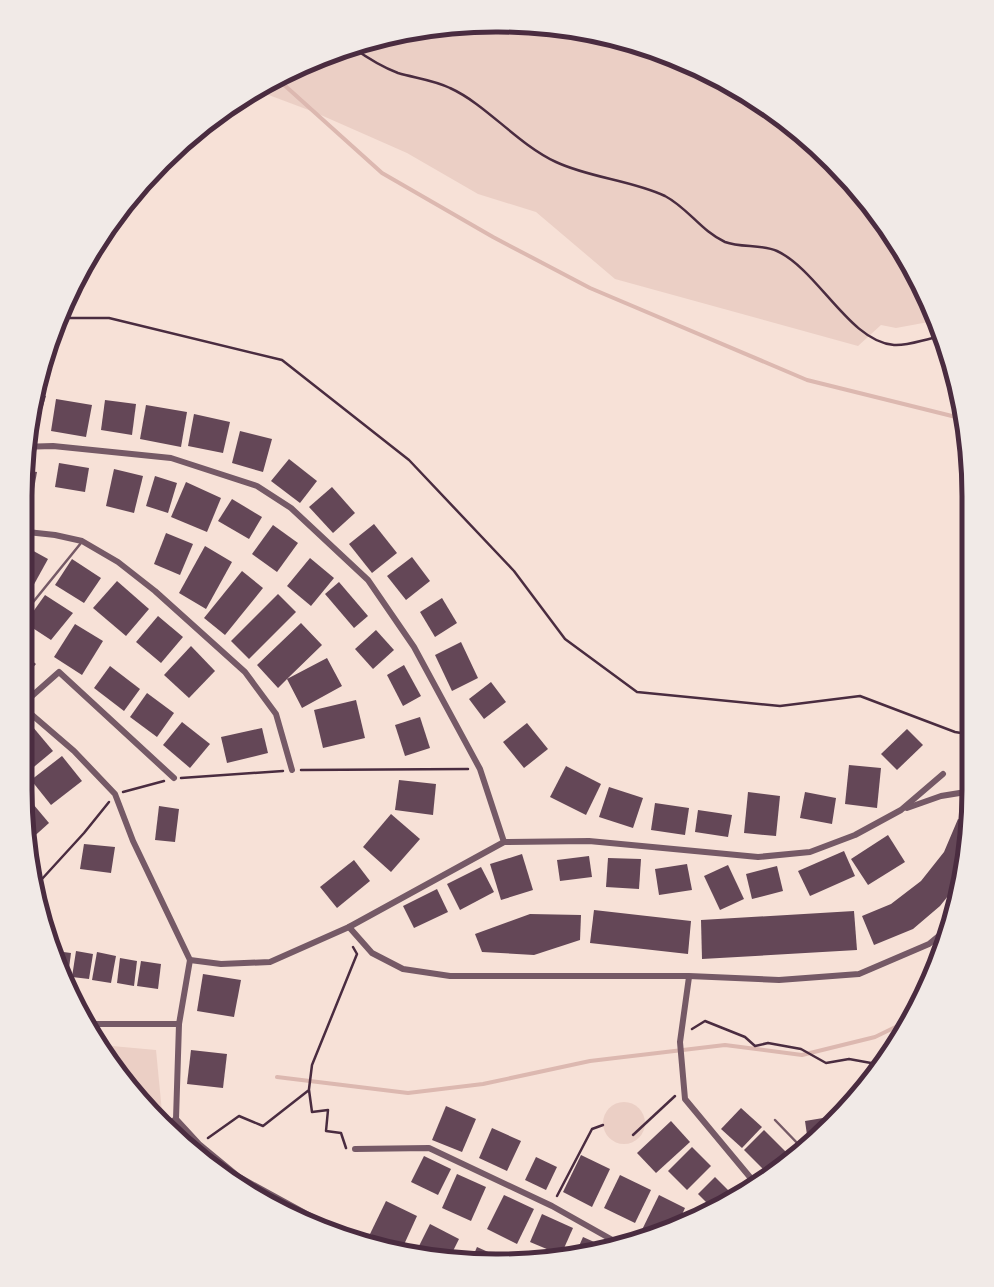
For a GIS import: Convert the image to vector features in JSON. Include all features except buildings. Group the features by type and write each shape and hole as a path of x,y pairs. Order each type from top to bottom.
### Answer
{"street":[{"path":"35,447 171,458 257,486 290,508 368,580 414,646 480,770 504,842"},
{"path":"32,533 82,542 118,562 155,591 244,672 276,714 292,770"},
{"path":"32,697 59,672 174,778"},
{"path":"32,712 115,794 190,960 179,1024 176,1119 232,1171"},
{"path":"901,810 943,774"},
{"path":"190,960 221,964 270,962 350,927 504,842 620,843 758,857 810,852 854,835 901,810 962,793"},
{"path":"350,927 372,953 403,969 450,976 779,980 859,974 938,937"},
{"path":"689,976 680,1042 685,1100 751,1178"},
{"path":"96,1024 179,1024"},
{"path":"173,1121 176,1119"},
{"path":"356,1149 429,1148 552,1206 613,1240"},
{"path":"254,1185 301,1211"}],"lane":[{"path":"32,603 82,542"},
{"path":"774,1120 798,1144"}],"path":[{"path":"362,53 394,71 449,88 519,140 557,162 664,196 728,243 775,250 800,265 857,327 885,344 899,346 933,337"},
{"path":"68,318 109,318 282,360 409,460 514,571 565,639 637,692 780,706 860,696 962,733"},
{"path":"41,880 115,794"},
{"path":"356,1149 347,1151 341,1133 326,1130 328,1110 312,1112 308,1090 312,1065 357,954"},
{"path":"692,1029 706,1022 745,1036 755,1046 768,1043 800,1049 826,1063 849,1058 873,1063"},
{"path":"633,1135 683,1088"},
{"path":"199,1144 240,1116 264,1126 308,1090"},
{"path":"552,1206 592,1129 603,1125"}],"shaded area":[{"path":"497,32 558,36 646,57 729,95 803,148 866,214 899,265 927,322 896,328 881,325 858,346 615,279 536,212 478,194 407,153 266,94 348,57 436,36"},
{"path":"110,1046 156,1050 162,1111"},
{"path":"624,1102 639,1108 645,1123 639,1138 624,1144 609,1138 603,1123 609,1108"}],"waterway":[{"path":"284,85 382,173 590,288 807,380 955,417"},
{"path":"277,1077 408,1093 483,1084 590,1061 725,1045 802,1055 875,1037 896,1027"}]}
